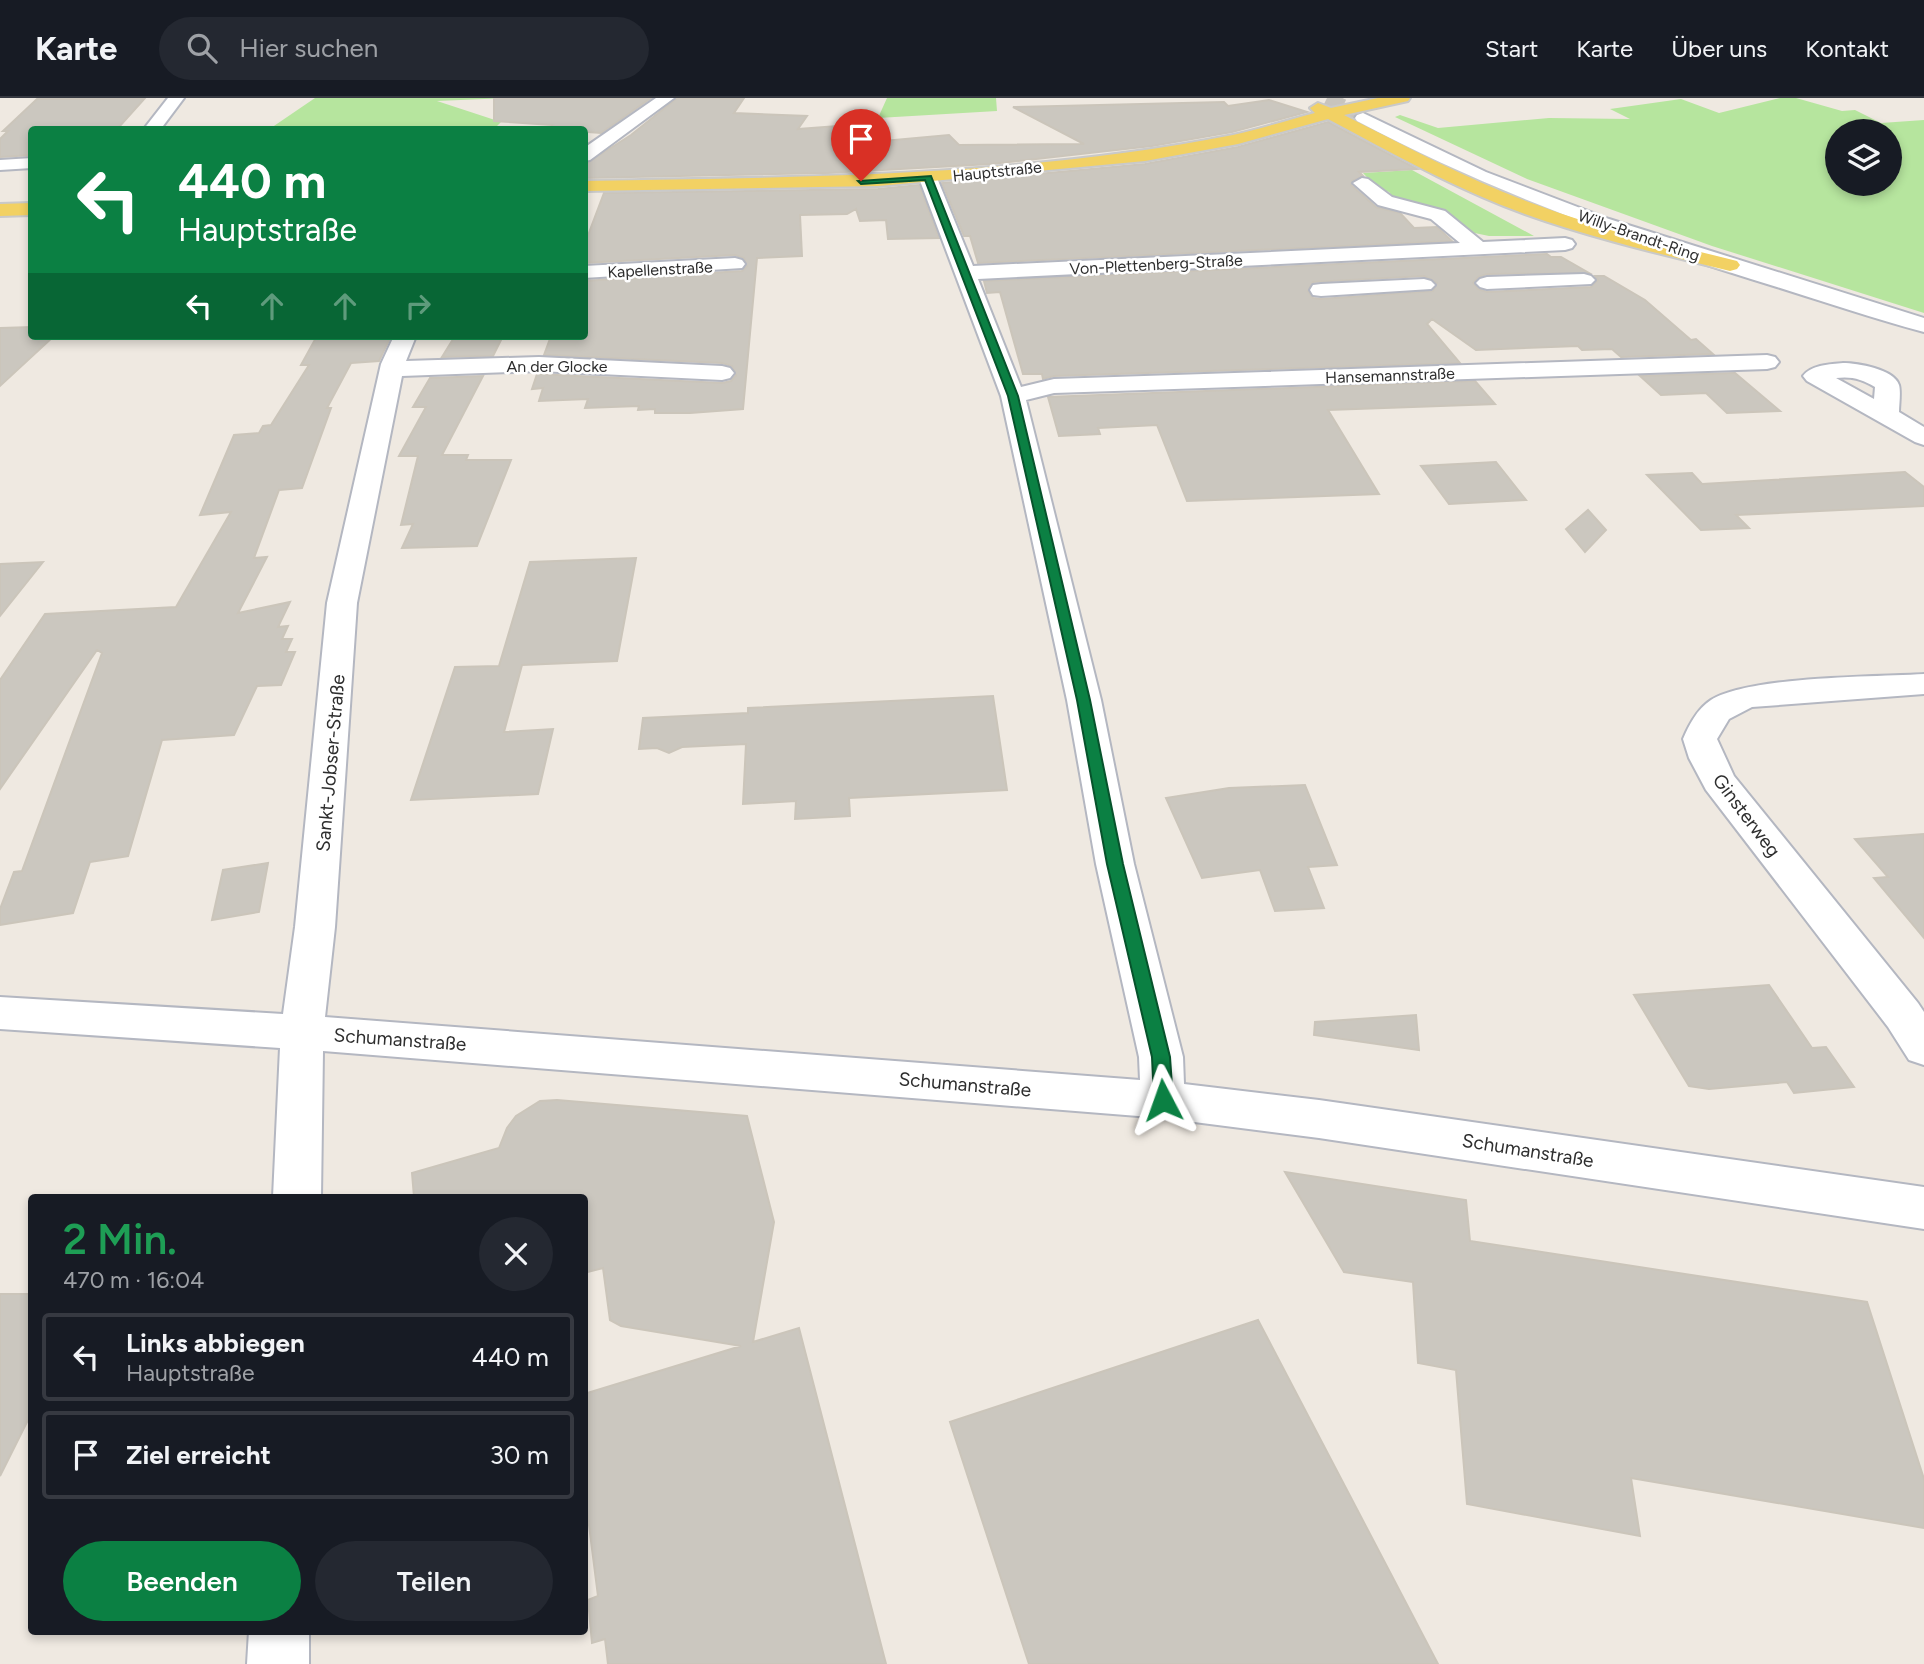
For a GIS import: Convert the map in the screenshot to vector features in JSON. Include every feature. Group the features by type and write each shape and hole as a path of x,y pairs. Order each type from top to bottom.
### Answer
{"main road":[{"path":"1297,98 1326,104 1422,162 1550,217 1611,236 1730,265"},
{"name":"Hauptstraße","path":"588,186 791,184 928,178 1145,156 1238,139 1326,104 1357,107 1402,98"},
{"path":"0,210 28,209"}],"street":[{"path":"154,126 176,98"},
{"path":"588,153 666,98"},
{"name":"Willy-Brandt-Ring","path":"1357,107 1498,184 1695,254 1924,325"},
{"path":"6,164 28,147"},
{"path":"6,164 28,163"},
{"path":"928,178 1013,396 1084,700 1115,864 1161,1057 1163,1100"},
{"path":"1362,183 1385,201 1438,215 1480,250"},
{"name":"Von-Plettenberg-Straße","path":"965,273 1565,244"},
{"path":"1501,249 1537,281"},
{"path":"1347,256 1375,288"},
{"name":"Kapellenstraße","path":"588,272 735,264"},
{"path":"1487,283 1584,281"},
{"path":"1321,290 1424,285"},
{"name":"Sankt-Jobser-Straße","path":"297,1194 302,1033 315,926 342,603 392,369 403,340"},
{"name":"Hansemannstraße","path":"1013,396 1054,386 1768,362"},
{"name":"An der Glocke","path":"392,369 539,364 722,373"},
{"path":"1886,416 1924,437"},
{"name":"Ginsterweg","path":"1924,684 1763,695 1744,699 1721,707 1713,715 1700,739 1706,758 1719,782 1903,1014 1924,1048"},
{"name":"Schumanstraße","path":"0,1013 453,1042 1163,1100 1332,1121 1924,1208"},
{"path":"278,1664 279,1635"}],"green space":[{"path":"315,98 508,98 437,101 501,122 497,126 274,126"},
{"path":"887,98 996,98 997,111 878,118"},
{"path":"1780,98 1796,98 1842,111 1855,110 1873,119 1825,119 1825,196 1902,196 1902,122 1924,120 1924,313 1712,246 1527,179 1395,117 1400,115 1438,128 1549,118 1630,119 1610,109 1681,99 1719,113"},
{"path":"1412,170 1534,236 1489,236 1465,231 1395,200 1389,192 1377,188 1363,173"}],"building":[{"path":"145,98 120,126 28,126 28,155 0,157 0,139 8,131 3,131 37,99"},
{"path":"494,98 651,98 601,133 588,132 588,126 494,121"},
{"path":"677,98 744,98 734,113 807,116 798,129 851,125 861,143 949,135 959,145 1084,144 1013,107 1224,102 1228,106 1269,100 1307,112 1232,132 1152,146 991,164 828,173 588,178 588,162 631,135"},
{"path":"1328,122 1417,169 1359,172 1363,176 1352,181 1351,185 1376,207 1400,213 1414,228 1437,227 1452,241 978,263 970,236 964,236 942,183 1145,164 1238,147"},
{"path":"919,185 939,238 888,239 886,220 860,221 856,209 847,214 800,215 802,256 757,258 743,409 655,413 655,409 638,410 639,406 585,408 588,399 539,401 543,388 532,389 537,374 722,383 731,381 736,375 732,366 722,363 544,355 550,340 588,340 588,281 742,271 747,266 744,258 735,255 588,263 588,235 604,193 878,189"},
{"path":"1547,254 1561,257 1589,273 1487,274 1478,277 1473,283 1478,289 1487,292 1591,287 1598,280 1595,276 1604,276 1645,300 1691,340 1696,339 1713,354 1621,357 1612,349 1582,350 1578,346 1476,350 1432,319 1427,324 1460,363 1054,376 1043,379 1042,374 1023,374 1000,292 987,293 984,281","holes":["1424,276 1437,283 1433,291 1321,299 1313,298 1308,291 1313,282"]},
{"path":"28,327 28,340 50,340 0,386 0,328"},
{"path":"315,340 389,340 379,361 351,363 327,408 331,408 302,488 279,490 254,558 267,557 238,613 290,602 278,627 288,626 282,639 292,639 286,652 295,652 281,685 257,686 234,735 162,740 128,856 90,862 73,913 0,925 0,909 14,872 22,871 102,653 97,650 0,789 0,680 45,614 176,607 231,512 200,515 234,435 259,433 263,426 271,425 309,365 301,365"},
{"path":"453,340 501,340 493,356 442,357"},
{"path":"1735,373 1780,411 1727,413 1706,393 1661,395 1640,376"},
{"path":"483,376 442,455 468,455 466,460 511,460 477,546 402,548 413,524 401,525 418,456 399,456 426,407 413,407 430,378"},
{"path":"1475,381 1495,404 1328,410 1379,494 1187,501 1157,425 1098,428 1100,434 1059,436 1048,397"},
{"path":"1496,462 1526,500 1449,504 1421,466"},
{"path":"1905,472 1924,487 1924,506 1736,515 1749,528 1701,530 1647,475 1692,473 1702,484"},
{"path":"1588,510 1606,530 1585,552 1566,529"},
{"path":"636,558 617,661 522,665 504,732 553,729 538,794 411,800 455,667 499,666 530,562"},
{"path":"43,562 0,616 0,564"},
{"path":"993,696 1007,790 849,798 850,816 795,819 796,801 743,804 746,744 682,747 669,753 657,748 639,749 643,718 748,713 748,708"},
{"path":"1305,785 1337,865 1308,867 1324,908 1275,911 1260,870 1202,878 1166,798 1229,788"},
{"path":"1924,834 1924,938 1874,878 1888,877 1855,839"},
{"path":"268,863 259,912 212,920 223,870"},
{"path":"1769,985 1812,1048 1826,1047 1854,1087 1794,1093 1787,1082 1709,1089 1689,1086 1634,995"},
{"path":"1416,1015 1419,1050 1314,1035 1315,1022"},
{"path":"557,1100 747,1116 774,1222 753,1342 799,1328 886,1664 608,1664 605,1639 592,1643 588,1600 598,1596 588,1517 588,1393 741,1346 621,1326 610,1320 603,1268 588,1272 588,1194 414,1194 412,1173 499,1148 507,1128 516,1116 540,1101"},
{"path":"1285,1172 1466,1200 1470,1241 1867,1302 1924,1479 1924,1528 1631,1478 1640,1536 1467,1504 1456,1370 1418,1363 1413,1282 1344,1272"},
{"path":"0,1294 28,1294 28,1420 0,1476"},
{"path":"1258,1320 1438,1664 1029,1664 950,1422"}],"tunnel":[{"path":"1326,100 1363,118"}],"route":[{"path":"861,181 928,178 1013,396 1084,700 1115,864 1161,1057 1163,1100"}]}
